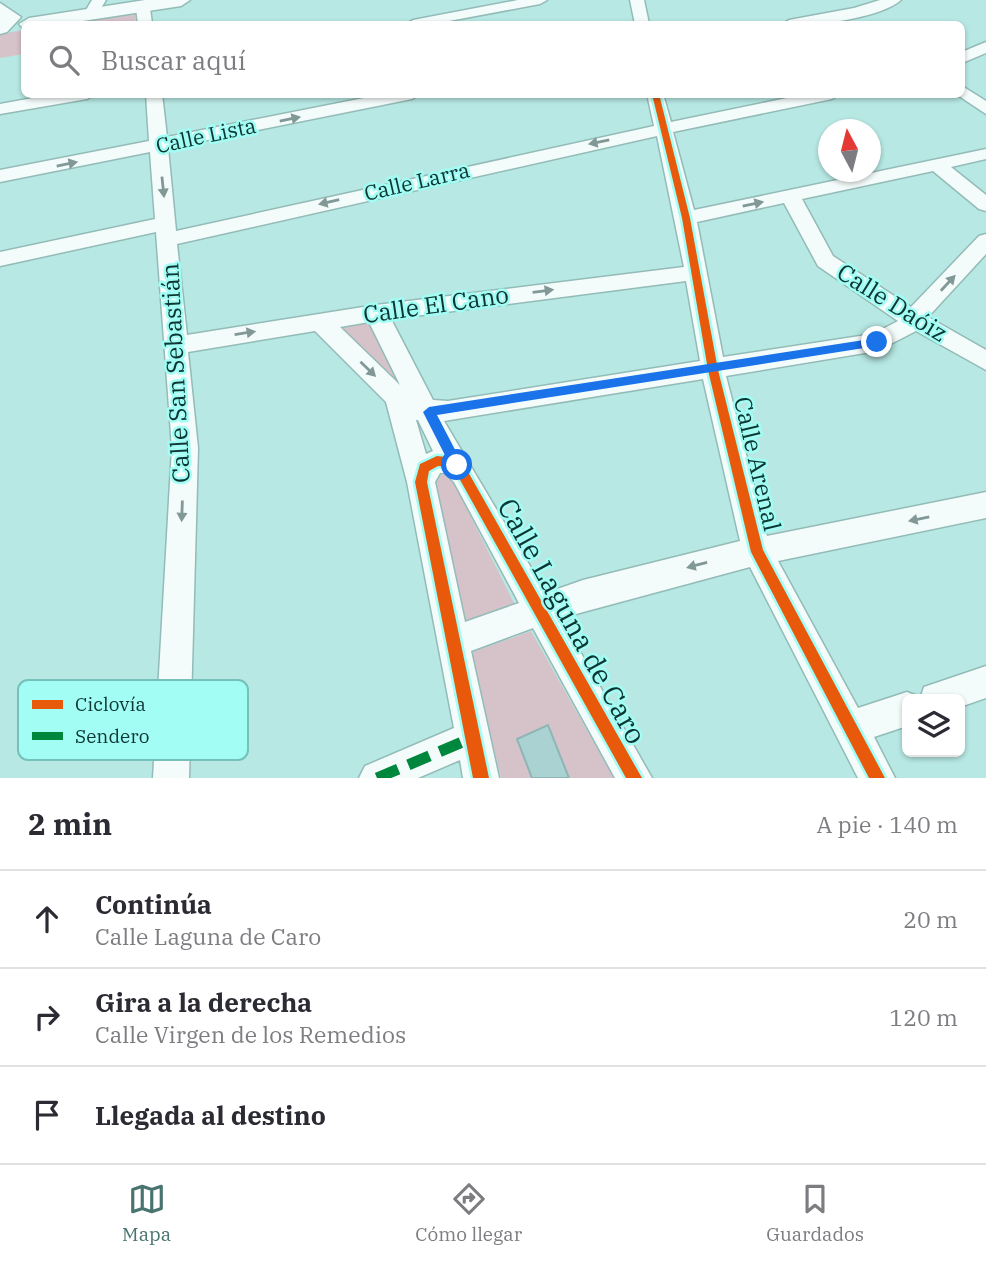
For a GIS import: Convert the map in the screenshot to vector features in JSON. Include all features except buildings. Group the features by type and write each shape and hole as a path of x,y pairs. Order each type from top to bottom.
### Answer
{"street":[{"path":"8,18 150,11 181,0"},
{"path":"430,21 540,0"},
{"path":"637,0 641,21"},
{"path":"841,0 870,21"},
{"path":"806,21 857,12 894,0"},
{"path":"8,18 96,5 150,11"},
{"path":"965,56 986,47"},
{"path":"965,93 986,109"},
{"path":"0,109 64,98"},
{"name":"Calle San Sebastián","path":"154,98 185,448 175,680"},
{"name":"Calle Lista","path":"0,176 392,98"},
{"name":"Calle Arenal","path":"656,98 666,128 686,218 713,370 757,552 877,778"},
{"name":"Calle Larra","path":"0,259 168,231 812,98"},
{"path":"686,218 986,155"},
{"path":"937,165 986,205"},
{"name":"Calle Daóiz","path":"790,196 825,261 914,320 986,361"},
{"path":"319,321 397,397 413,408 429,412 713,370 877,342 897,334 914,320 986,241"},
{"name":"Calle El Cano","path":"178,345 376,313 694,273"},
{"name":"Calle Laguna de Caro","path":"376,313 429,412 452,462 463,474 537,610 634,778"},
{"path":"397,397 421,482 481,778"},
{"path":"421,482 422,472 428,465 442,461 452,462"},
{"path":"452,642 583,595 757,552 986,505"},
{"path":"951,694 986,682"},
{"path":"850,728 902,711"},
{"path":"377,778 472,738"},
{"name":"Calle San Sebastián","path":"171,778 172,760"}],"shaded area":[{"path":"135,13 136,21 75,21"},
{"path":"21,30 21,54 0,58 0,34"},
{"path":"371,320 413,398 335,325"},
{"path":"449,473 515,605 464,622 435,477"},
{"path":"531,631 614,778 501,778 470,653"}],"marked path":[{"path":"377,778 472,738"}],"cycle path":[{"path":"656,98 686,218 713,370 757,552 877,778"},
{"path":"481,778 421,482 424,468 437,461 452,462 463,474 634,778"}],"route":[{"path":"457,465 452,462 429,412 713,370 877,342"}]}
